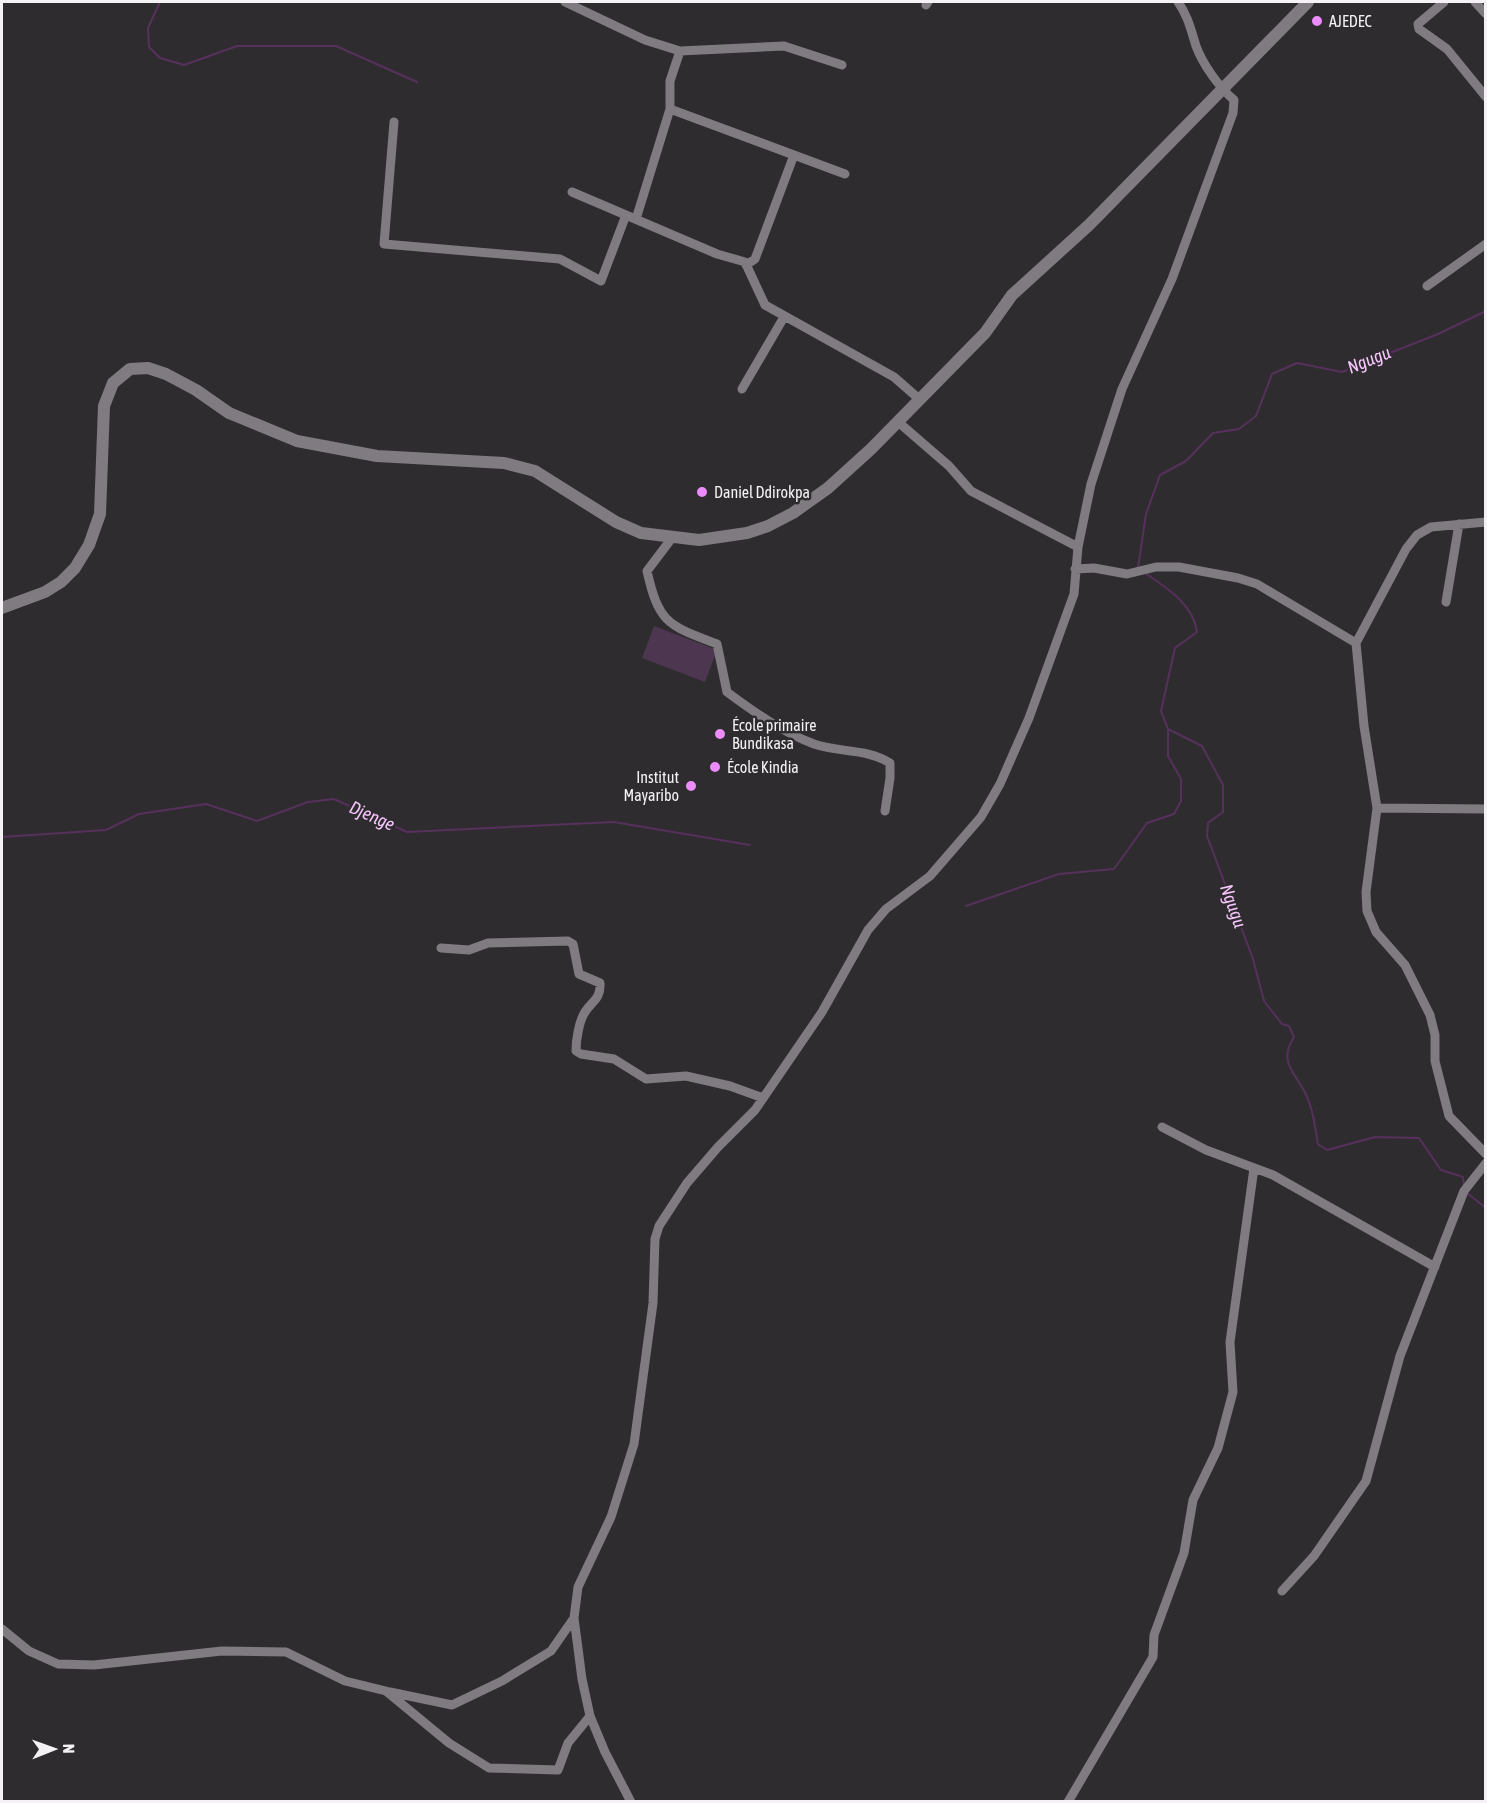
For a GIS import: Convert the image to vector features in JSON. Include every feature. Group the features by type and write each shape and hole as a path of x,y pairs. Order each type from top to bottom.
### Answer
{"main road":[{"path":"2,608 45,592 61,582 75,568 88,545 100,514 104,405 112,383 130,369 148,368 166,374 196,390 229,413 297,441 377,456 504,463 535,471 616,522 641,533 699,540 747,533 793,513 828,488 897,421 985,333 1012,295 1089,225 1308,2"}],"street":[{"path":"565,2 645,40 680,51 784,46 842,65"},
{"path":"631,1802 605,1752 590,1716 582,1679 574,1618 578,1587 611,1516 634,1444 653,1303 655,1239 659,1226 687,1183 718,1147 755,1110 822,1012 868,930 886,909 930,876 981,817 1010,764 1074,594 1078,546 1091,484 1122,389 1172,279 1233,113 1234,100 1223,91 1197,49 1187,14 1178,2"},
{"path":"1444,2 1418,24 1419,29 1447,50 1485,97"},
{"path":"1475,2 1485,14"},
{"path":"394,122 384,244 560,259 601,281 631,217 670,109 670,81 680,51"},
{"path":"670,109 844,174"},
{"path":"746,265 755,259 794,155"},
{"path":"572,192 717,254 745,262 765,305 894,377 918,398"},
{"path":"1427,286 1485,244"},
{"path":"742,389 784,317"},
{"path":"897,421 949,466 971,491 1078,546"},
{"path":"1485,522 1431,527 1417,535 1406,549 1356,643 1364,726 1377,808 1366,892 1366,911 1376,932 1405,965 1430,1015 1435,1035 1435,1062 1449,1116 1485,1154"},
{"path":"1446,602 1459,524"},
{"path":"672,538 647,571 652,596 663,618 675,628 717,644 727,692 763,719 815,744 876,754 890,763 885,811"},
{"path":"1075,569 1094,568 1127,574 1160,567 1216,573 1257,584 1356,643"},
{"path":"1377,808 1485,809"},
{"path":"441,948 469,950 488,943 568,941 573,944 579,974 600,983 597,1000 584,1013 576,1051 581,1054 614,1059 646,1079 686,1076 730,1086 763,1098"},
{"path":"1162,1127 1206,1150 1273,1175 1435,1267"},
{"path":"1282,1591 1314,1556 1366,1481 1400,1356 1464,1191 1485,1163"},
{"path":"1068,1802 1154,1656 1154,1635 1184,1552 1193,1500 1218,1448 1233,1392 1230,1342 1254,1168"},
{"path":"2,1629 29,1651 58,1664 94,1665 222,1651 286,1652 345,1681 452,1705 502,1681 551,1651 574,1618"},
{"path":"386,1691 449,1743 489,1767 558,1770 568,1743 590,1716"}],"shaded area":[{"path":"654,626 717,650 705,682 642,658"}],"waterway":[{"path":"160,2 148,28 149,47 160,58 184,65 237,46 336,46 417,82"},
{"name":"Ngugu","path":"1138,568 1146,514 1160,475 1186,461 1213,433 1239,429 1256,416 1272,374 1297,363 1342,372 1438,334 1486,311"},
{"path":"966,906 1059,874 1114,869 1147,823 1174,814 1181,801 1181,779 1168,756 1168,729 1161,711 1175,648 1197,632 1195,622 1185,605 1145,573"},
{"name":"Ngugu","path":"1168,729 1202,746 1223,785 1223,812 1208,823 1207,836 1253,959 1264,1001 1282,1024 1289,1026 1294,1037 1287,1054 1288,1062 1309,1102 1318,1144 1327,1150 1375,1137 1419,1138 1441,1170 1463,1177 1464,1186"},
{"name":"Djenge","path":"2,837 106,830 139,814 206,804 257,821 308,802 334,799 407,832 614,822 750,845"},
{"name":"Ngugu","path":"1467,1193 1486,1208"}],"place":[{"name":"AJEDEC","path":"1317,21"},
{"name":"Daniel Ddirokpa","path":"702,492"},
{"name":"École primaire Bundikasa","path":"720,734"},
{"name":"École Kindia","path":"715,767"},
{"name":"Institut Mayaribo","path":"691,786"}]}
